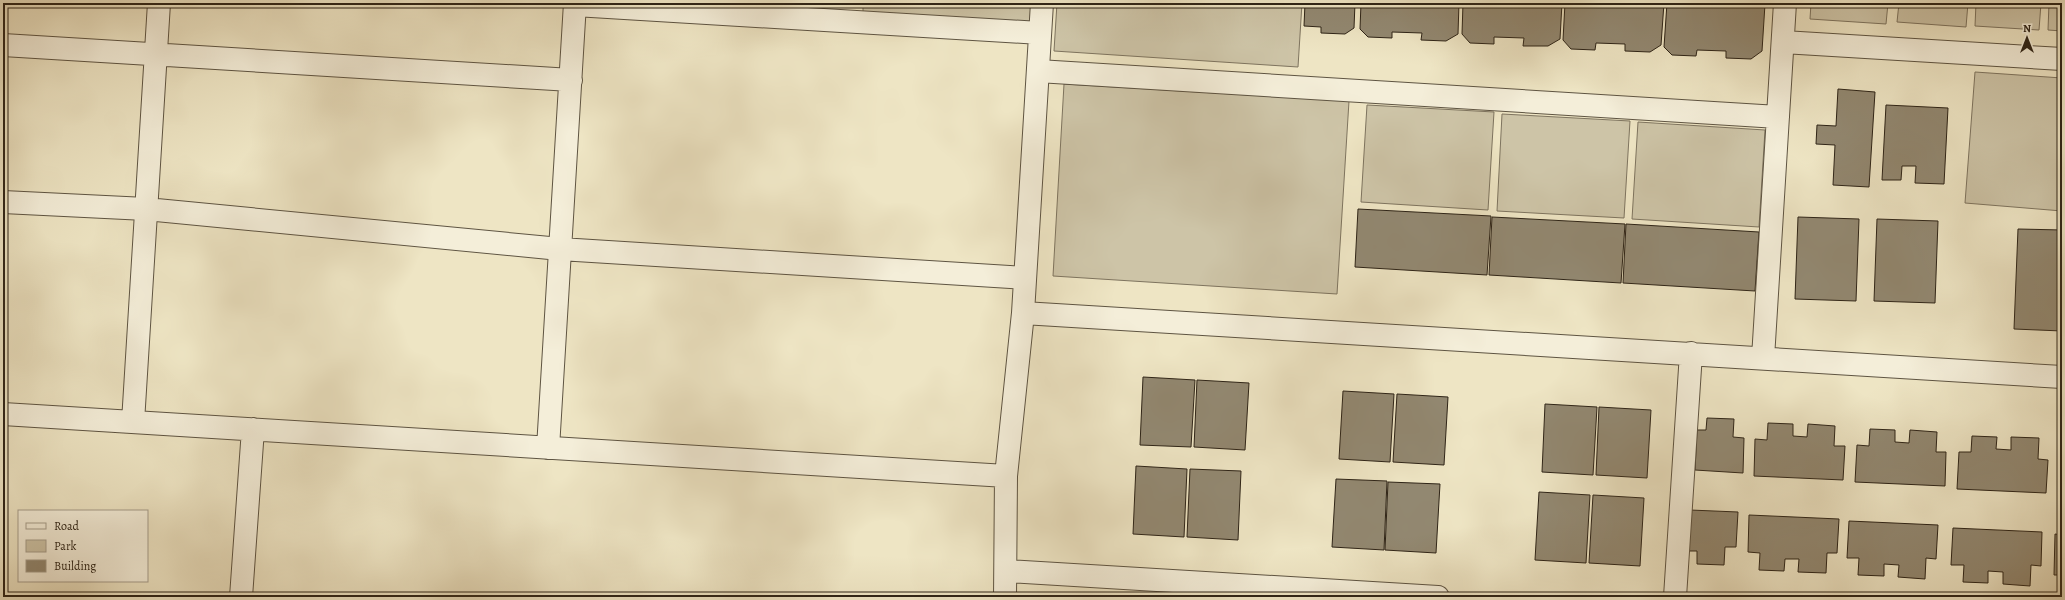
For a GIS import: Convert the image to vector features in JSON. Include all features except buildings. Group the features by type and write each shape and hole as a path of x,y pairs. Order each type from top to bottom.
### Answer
{"street":[{"path":"133,422 159,3"},
{"path":"1005,597 1006,476 1023,313 1042,3"},
{"path":"1763,358 1785,3"},
{"path":"548,448 575,4 1040,33"},
{"path":"1782,42 2062,59"},
{"path":"3,45 571,80"},
{"path":"1038,71 1778,117"},
{"path":"3,202 146,208 560,249 1025,278"},
{"path":"1023,313 2062,377"},
{"path":"1675,597 1691,353"},
{"path":"3,414 1006,476"},
{"path":"242,597 253,429"},
{"path":"1006,571 1438,597"}],"green space":[{"path":"863,3 1034,3 1032,25 863,14"},
{"path":"1057,3 1302,3 1298,67 1054,51"},
{"path":"1811,3 1888,3 1886,24 1810,19"},
{"path":"1899,3 1968,3 1966,27 1897,22"},
{"path":"1976,3 2041,3 2039,30 1975,26"},
{"path":"2049,3 2062,3 2062,31 2048,30"},
{"path":"1975,72 2062,78 2062,211 1965,203"},
{"path":"1064,84 1349,101 1337,294 1053,276"},
{"path":"1367,105 1494,112 1488,210 1361,202"},
{"path":"1502,114 1630,121 1624,218 1497,211"},
{"path":"1638,122 1765,130 1759,227 1632,219"}]}
